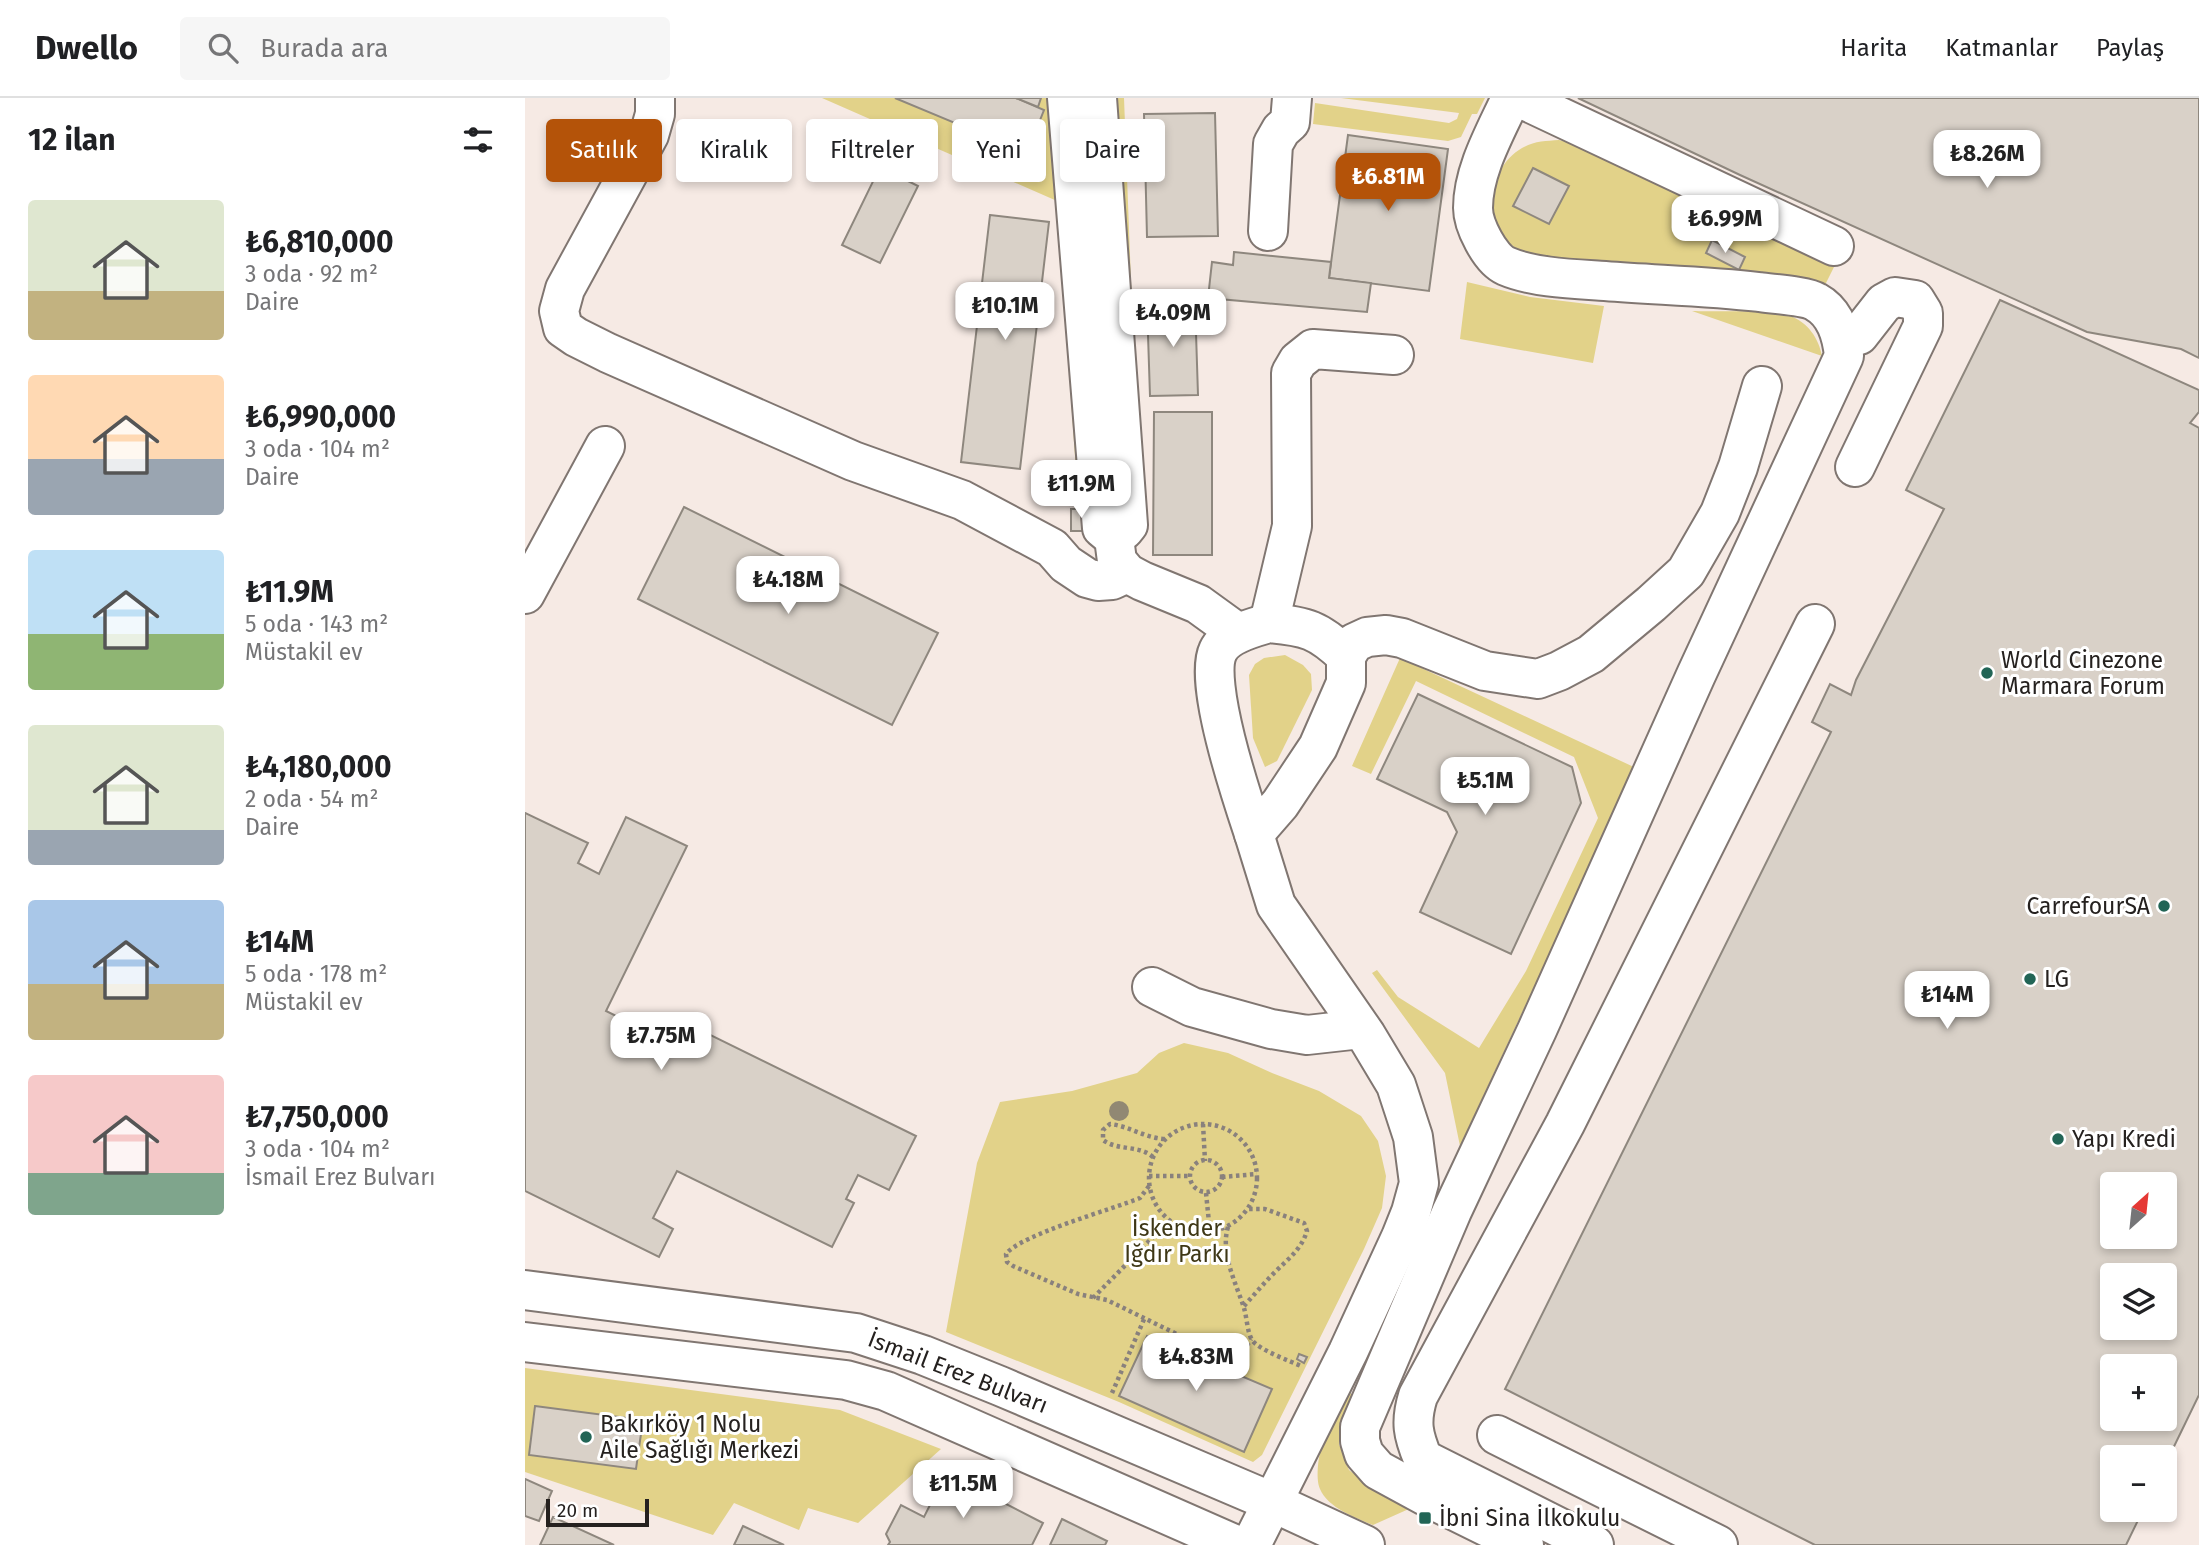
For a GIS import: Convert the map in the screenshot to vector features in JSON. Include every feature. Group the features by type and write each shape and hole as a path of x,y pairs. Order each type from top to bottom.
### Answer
{"street":[{"path":"655,98 655,114 649,135 565,289 559,311 563,328 608,353 853,461 962,500 1052,548 1066,564 1087,578 1098,581 1112,580 1129,525 1097,98"},
{"path":"1067,98 1102,528 1121,556 1198,604 1253,628"},
{"path":"1268,231 1273,145 1281,130 1290,122 1292,98"},
{"path":"1251,1545 1348,1352 1419,1243 1537,1030 1696,675 1844,356 1842,339 1835,320 1816,302 1747,291 1569,279 1503,265 1480,234 1473,209 1477,181 1511,98"},
{"path":"1520,98 1834,246"},
{"path":"1842,339 1859,335 1884,303 1895,297 1915,300 1923,313 1923,326 1855,467"},
{"path":"1253,628 1292,526 1291,373 1298,361 1313,349 1394,355"},
{"path":"1254,834 1280,804 1318,747 1346,683 1346,656 1354,643 1367,637 1386,635 1402,638 1485,670 1538,679 1591,653 1651,604 1686,572 1720,513 1738,467 1762,386"},
{"path":"525,594 605,446"},
{"path":"1594,1545 1423,1459 1417,1446 1411,1416 1418,1396 1565,1124 1815,624"},
{"path":"1346,656 1327,638 1299,625 1253,628 1219,648 1213,666 1214,686 1276,905 1361,1028 1395,1085 1413,1137 1419,1183 1411,1212 1419,1243 1360,1427 1360,1441 1364,1454 1378,1470 1398,1483 1524,1545"},
{"path":"1152,987 1192,1007 1271,1029 1307,1035 1361,1028"},
{"name":"İsmail Erez Bulvarı","path":"525,1290 856,1333 923,1355 1000,1386 1272,1502 1365,1545"},
{"name":"İsmail Erez Bulvarı","path":"525,1342 846,1380 886,1391 1236,1545"},
{"path":"1497,1436 1718,1545"}],"path":[{"path":"1153,1158 1143,1151 1109,1144 1103,1140 1103,1130 1110,1124 1116,1124 1147,1136 1167,1138"},
{"path":"1203,1124 1205,1161"},
{"path":"1092,1298 1098,1296 1159,1231 1210,1232 1228,1226 1248,1209 1255,1196 1257,1174 1251,1153 1243,1141 1218,1125 1188,1126 1175,1132 1167,1138 1153,1158 1149,1186 1155,1203 1164,1216 1177,1226 1190,1230"},
{"path":"1205,1161 1215,1163 1222,1177 1216,1189 1206,1193 1196,1189 1191,1176 1195,1165 1205,1161"},
{"path":"1222,1177 1257,1174"},
{"path":"1150,1177 1191,1176"},
{"path":"1149,1186 1140,1198 1032,1238 1010,1249 1006,1254 1007,1262 1092,1298 1107,1300 1189,1340 1246,1347 1251,1339"},
{"path":"1206,1193 1210,1232"},
{"path":"1244,1306 1300,1248 1307,1231 1304,1223 1265,1209 1248,1209"},
{"path":"1228,1226 1226,1246 1251,1339 1259,1346 1305,1368"},
{"path":"1109,1399 1145,1317"}],"green space":[{"path":"822,98 1124,98 1125,119 1060,119 1060,182 1127,182 1139,491 1078,499 1057,201 1014,182 1046,182 1046,119 952,119 952,155 938,149 938,119 870,119"},
{"path":"1341,98 1485,98 1477,114 1472,114 1461,137 1448,141 1313,124 1315,103 1449,123 1457,119 1459,113"},
{"path":"1559,140 1598,154 1834,267 1824,287 1528,256 1508,242 1496,223 1492,199 1494,187 1498,175 1512,155 1536,143"},
{"path":"1467,282 1530,297 1604,306 1593,363 1460,339"},
{"path":"1692,311 1755,312 1790,316 1802,322 1812,332 1822,356"},
{"path":"1285,655 1303,665 1311,674 1312,690 1277,761 1265,767 1253,738 1249,675 1255,664 1264,658"},
{"path":"1400,658 1636,768 1460,1146 1445,1073 1372,973 1377,970 1398,997 1479,1048 1526,971 1598,818 1574,757 1416,681 1371,774 1352,766"},
{"name":"İskender Iğdır Parkı","path":"1184,1043 1228,1053 1319,1091 1361,1116 1378,1141 1386,1176 1382,1208 1364,1249 1262,1455 1253,1462 1119,1402 946,1332 977,1163 1000,1102 1072,1091 1137,1073 1159,1053"},
{"path":"525,1368 840,1410 941,1449 858,1523 808,1508 799,1530 734,1503 713,1535 525,1472"},
{"path":"1348,1392 1355,1396 1341,1428 1339,1444 1349,1470 1366,1483 1411,1508 1373,1525 1351,1516 1329,1502 1319,1484 1319,1458 1325,1434"}],"building":[{"path":"895,98 1016,98 1044,110 1040,119 952,119 952,122"},
{"path":"1016,98 1041,98 1038,107"},
{"path":"1578,98 2199,98 2199,358 2181,349 2087,332 1740,175"},
{"path":"1215,113 1218,236 1147,237 1146,182 1165,182 1165,119 1144,119 1144,114"},
{"path":"1348,135 1448,149 1429,291 1329,278"},
{"path":"1533,168 1569,186 1549,224 1513,206"},
{"path":"873,182 910,182 918,186 880,263 842,245"},
{"path":"990,215 1049,222 1020,469 961,462"},
{"path":"1712,240 1745,257 1739,270 1706,253"},
{"path":"1234,252 1331,262 1329,278 1371,283 1367,312 1208,298 1212,262 1233,265"},
{"path":"2000,300 2199,390 2199,412 2190,423 2199,428 2199,1395 2175,1445 2100,1445 2100,1522 2137,1522 2126,1545 1815,1545 1505,1389 1831,732 1812,722 1830,684 1851,695 1856,680 1944,509 1906,490"},
{"path":"1195,302 1198,395 1150,396 1147,304"},
{"path":"1154,412 1212,412 1212,555 1153,555"},
{"path":"684,507 938,633 892,725 638,599"},
{"path":"1071,509 1091,509 1091,531 1071,531"},
{"path":"1418,694 1572,767 1581,803 1511,954 1420,912 1457,832 1447,812 1377,779"},
{"path":"525,813 588,843 578,863 599,874 626,817 687,846 606,1011 665,1040 676,1018 916,1136 889,1190 858,1175 846,1199 854,1203 832,1247 677,1171 653,1218 673,1229 659,1257 525,1191"},
{"path":"1147,1336 1272,1389 1244,1452 1119,1396"},
{"path":"1299,1354 1307,1357 1304,1363 1297,1359"},
{"name":"Bakırköy 1 Nolu Aile Sağlığı Merkezi","path":"535,1406 643,1420 636,1469 529,1455"},
{"path":"946,1473 1043,1523 1032,1545 888,1545 890,1542 886,1534 901,1505 924,1517"},
{"path":"525,1479 552,1491 539,1521 525,1516"},
{"path":"553,1517 614,1545 540,1545"},
{"path":"1062,1519 1107,1541 1105,1545 1050,1545"},
{"path":"743,1526 784,1545 734,1545"}],"place":[{"name":"World Cinezone Marmara Forum","path":"1987,673"},
{"name":"CarrefourSA","path":"2164,906"},
{"name":"LG","path":"2030,979"},
{"name":"Yapı Kredi","path":"2058,1139"},
{"name":"Bakırköy 1 Nolu Aile Sağlığı Merkezi","path":"586,1437"},
{"name":"İbni Sina İlkokulu","path":"1425,1518"}]}
